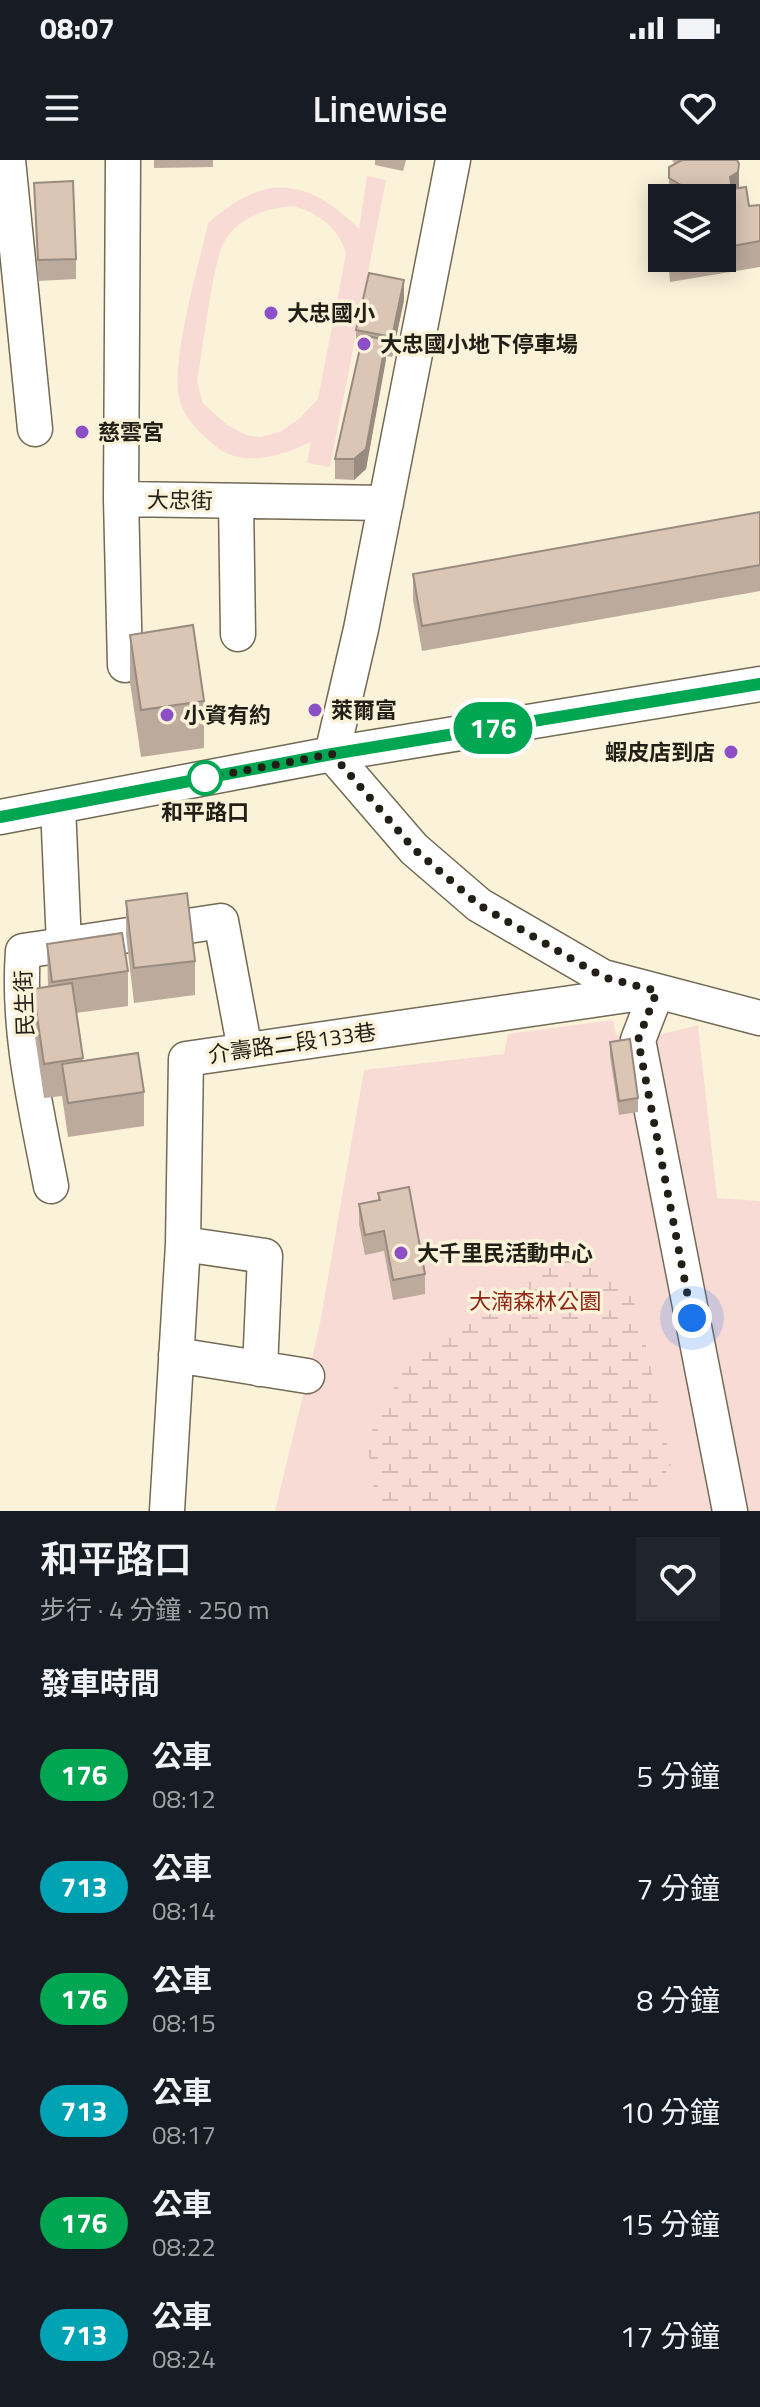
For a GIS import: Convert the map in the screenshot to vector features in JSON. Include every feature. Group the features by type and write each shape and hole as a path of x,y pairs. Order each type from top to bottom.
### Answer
{"street":[{"path":"8,160 35,429"},
{"name":"大忠街","path":"123,160 121,499 386,503"},
{"path":"332,754 386,503 453,160"},
{"path":"121,499 125,665"},
{"path":"236,501 238,634"},
{"path":"0,817 332,754 760,684"},
{"path":"332,754 414,849 479,905 603,977 759,1015"},
{"path":"58,806 64,945 221,921 245,1050"},
{"name":"民生街","path":"51,1186 26,1055 21,980 23,951 64,945"},
{"path":"657,991 638,1040 730,1511"},
{"name":"介壽路二段133巷","path":"167,1511 183,1244 186,1059 657,991"},
{"path":"183,1244 265,1256 260,1369"},
{"path":"176,1355 307,1376"}],"green space":[{"path":"367,176 386,180 330,467 307,463 311,442 262,458 236,457 225,452 190,420 180,402 178,385 182,340 208,223 248,195 285,188 321,199 359,229","holes":["293,206 319,217 333,229 346,254 318,399 299,419 280,432 260,437 246,435 227,425 203,403 197,382 216,268 224,242 245,220 273,209"]},
{"name":"大湳森林公園","path":"613,1020 616,1035 638,1040 698,1025 717,1198 760,1201 760,1511 275,1511 319,1329 364,1070 504,1054 508,1034"},
{"path":"568,1245 619,1273 639,1313 671,1464 653,1493 622,1511 385,1511 374,1490 367,1440 410,1357"}],"building":[{"path":"682,160 737,160 739,164 738,172 730,177 731,184 679,184 669,178 669,167"},
{"path":"73,181 76,259 38,260 34,183"},
{"path":"746,187 749,206 760,205 760,241 736,245 736,188"},
{"path":"369,273 404,280 392,337 356,330"},
{"path":"363,335 386,340 366,449 354,459 335,459"},
{"path":"760,512 760,565 422,626 413,574"},
{"path":"193,625 204,701 141,710 130,635"},
{"path":"187,893 195,961 134,968 126,901"},
{"path":"122,933 128,971 52,982 47,944"},
{"path":"72,983 83,1058 44,1064 33,989"},
{"path":"630,1039 638,1098 619,1101 610,1042"},
{"path":"138,1053 144,1092 68,1103 62,1064"},
{"name":"大千里民活動中心","path":"409,1187 425,1274 393,1280 384,1231 365,1235 359,1204 380,1200 378,1193"}],"bus line":[{"name":"176","path":"0,817 332,754 760,684"}],"place":[{"name":"大忠國小","path":"271,313"},
{"name":"大忠國小地下停車場","path":"364,344"},
{"name":"慈雲宮","path":"82,432"},
{"name":"萊爾富","path":"315,710"},
{"name":"小資有約","path":"167,715"},
{"name":"蝦皮店到店","path":"731,752"},
{"name":"和平路口","path":"205,778"},
{"name":"大千里民活動中心","path":"401,1253"}],"route":[{"path":"205,778 332,754 414,849 479,905 603,977 657,991 638,1040 692,1318"}]}
